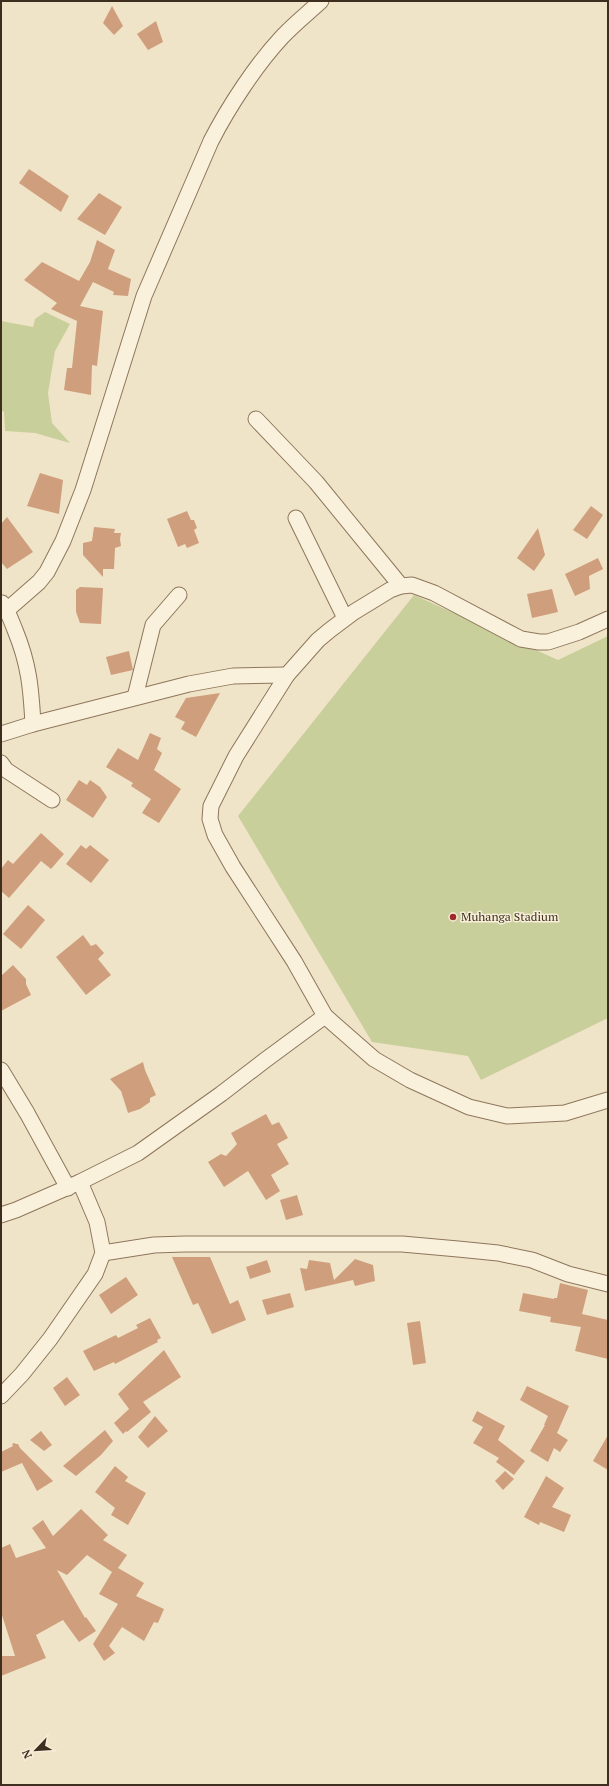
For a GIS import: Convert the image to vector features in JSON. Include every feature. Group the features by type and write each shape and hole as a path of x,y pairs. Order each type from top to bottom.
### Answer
{"street":[{"path":"33,724 30,678 25,654 4,606 39,582 64,541 82,490 144,296 211,141 246,83 282,37 321,1"},
{"path":"256,419 316,482 401,586"},
{"path":"296,518 345,618"},
{"path":"608,619 579,632 548,642 539,642 520,639 434,593 412,585 401,586 390,590 345,618 318,640 287,675 236,756 211,806 210,819 215,835 230,861 294,961 326,1016 374,1059 410,1080 469,1107 507,1116 565,1113 608,1100"},
{"path":"135,697 153,625 179,595"},
{"path":"1,734 33,724 189,684 233,676 287,675"},
{"path":"1,763 6,770 52,800"},
{"path":"1,1215 74,1185 138,1153 326,1016"},
{"path":"1,1070 27,1113 98,1222 103,1253 94,1274 50,1339 22,1374 1,1396"},
{"path":"103,1253 154,1245 177,1244 402,1244 498,1253 532,1260 568,1274 608,1284"}],"green space":[{"path":"45,312 70,324 55,351 48,393 52,423 70,443 35,433 5,431 4,412 1,410 1,321 33,327 35,319"},
{"name":"Muhanga Stadium","path":"414,595 558,660 608,636 608,1018 481,1080 468,1056 372,1042 238,816"}],"building":[{"path":"112,6 123,26 114,35 103,23"},
{"path":"156,21 163,42 148,50 137,34"},
{"path":"29,169 69,196 61,212 19,183"},
{"path":"99,193 122,207 105,235 77,219"},
{"path":"97,240 115,250 108,269 131,279 128,296 113,295 114,292 93,282 80,306 103,311 97,366 92,365 91,395 64,390 67,368 72,368 77,321 51,309 57,303 24,280 42,262 79,281 90,262"},
{"path":"40,473 63,480 59,514 27,506"},
{"path":"591,506 603,515 587,539 573,530"},
{"path":"187,511 191,520 194,520 197,528 194,530 199,543 187,548 185,544 178,547 167,519"},
{"path":"7,517 33,552 7,569 1,562 1,524"},
{"path":"94,527 115,529 114,533 121,533 121,546 115,548 114,569 103,569 103,577 83,555 83,543 92,541"},
{"path":"538,528 545,555 534,571 517,558"},
{"path":"598,558 603,569 589,576 590,589 575,596 565,574"},
{"path":"80,587 103,588 101,624 80,623 76,612 76,590"},
{"path":"552,589 558,612 532,618 527,594"},
{"path":"129,651 133,670 111,675 106,657"},
{"path":"220,693 196,737 181,729 185,722 175,717 186,698"},
{"path":"150,733 161,738 157,749 162,753 154,770 181,789 159,823 142,813 151,799 131,786 133,783 106,767 118,748 138,760"},
{"path":"79,780 87,785 90,780 100,787 107,797 93,818 66,800"},
{"path":"41,833 64,854 51,869 41,861 9,898 1,891 1,869 8,860 13,864"},
{"path":"81,845 86,849 90,845 109,860 91,883 66,864"},
{"path":"28,905 45,920 21,949 3,934"},
{"path":"83,935 91,946 96,944 104,953 98,959 111,975 86,995 56,957"},
{"path":"13,965 26,979 26,984 31,995 1,1011 1,976"},
{"path":"143,1062 156,1095 150,1098 150,1102 140,1109 128,1113 121,1091 110,1079"},
{"path":"266,1114 272,1125 279,1122 288,1138 277,1144 289,1164 271,1175 280,1191 266,1200 248,1171 224,1187 208,1162 221,1154 226,1156 237,1144 231,1133"},
{"path":"297,1195 303,1215 286,1220 280,1200"},
{"path":"172,1257 210,1257 230,1304 238,1300 246,1320 212,1334 198,1303 193,1305"},
{"path":"355,1259 373,1265 375,1281 355,1286 353,1280 305,1291 300,1268 307,1269 309,1260 330,1263 334,1280"},
{"path":"267,1260 271,1272 250,1279 246,1267"},
{"path":"126,1277 138,1295 111,1314 99,1295"},
{"path":"560,1283 588,1290 582,1314 608,1320 608,1359 575,1351 581,1327 550,1322 551,1317 519,1311 523,1293 554,1299 557,1298"},
{"path":"290,1293 294,1307 267,1315 262,1300"},
{"path":"150,1318 161,1338 157,1340 158,1342 115,1364 114,1362 94,1371 83,1351 116,1335 118,1338 138,1328 136,1325"},
{"path":"420,1321 426,1363 413,1365 407,1323"},
{"path":"164,1350 181,1377 143,1402 151,1412 123,1434 114,1423 129,1409 118,1394"},
{"path":"67,1377 80,1395 65,1406 53,1388"},
{"path":"527,1386 569,1406 557,1433 568,1440 560,1452 554,1448 548,1462 530,1451 545,1425 548,1416 520,1400"},
{"path":"477,1411 505,1426 498,1440 525,1461 514,1475 496,1462 499,1458 473,1443 483,1427 472,1421"},
{"path":"155,1416 168,1431 148,1448 138,1437"},
{"path":"105,1430 113,1441 101,1455 76,1476 63,1466"},
{"path":"41,1431 52,1445 44,1451 30,1440"},
{"path":"608,1435 608,1470 593,1461"},
{"path":"12,1444 18,1444 20,1448 53,1481 37,1491 22,1463 1,1472 1,1452 13,1446"},
{"path":"115,1466 128,1477 125,1481 146,1493 128,1525 111,1515 115,1508 95,1492"},
{"path":"505,1471 514,1479 503,1490 495,1481"},
{"path":"546,1476 564,1488 552,1507 571,1515 564,1532 540,1522 539,1525 524,1517"},
{"path":"81,1509 108,1535 103,1540 127,1555 118,1568 144,1583 136,1596 164,1609 158,1623 154,1622 144,1641 122,1627 109,1646 115,1653 104,1661 93,1644 118,1604 99,1594 112,1572 87,1555 67,1575 57,1570 85,1618 86,1617 96,1631 79,1642 63,1620 36,1635 46,1658 1,1676 1,1656 15,1656 1,1612 1,1548 10,1544 16,1558 46,1548 32,1528 43,1520 53,1536"}],"place":[{"name":"Muhanga Stadium","path":"453,917"}]}
